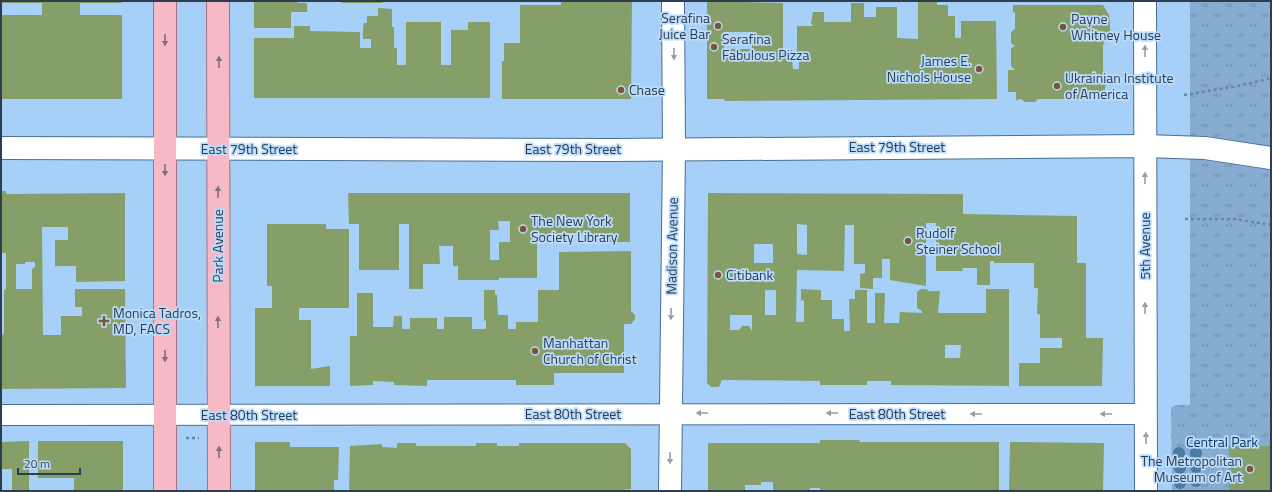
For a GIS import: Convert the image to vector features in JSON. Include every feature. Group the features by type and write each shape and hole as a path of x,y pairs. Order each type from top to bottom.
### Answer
{"main road":[{"path":"165,1 165,491"},
{"name":"Park Avenue","path":"218,1 219,491"},
{"name":"Madison Avenue","path":"670,491 674,149 673,1"},
{"name":"5th Avenue","path":"1146,1 1146,491"},
{"name":"East 79th Street","path":"1,148 674,149 1145,146 1205,148 1271,158"}],"street":[{"name":"East 80th Street","path":"1,415 670,413 1146,414"}],"path":[{"path":"1184,95 1238,86 1271,78"},
{"path":"1185,219 1235,219 1271,225"},
{"path":"183,438 199,438"}],"green space":[{"name":"Central Park","path":"1190,1 1271,1 1271,491 1172,491 1171,408 1175,405 1190,405"}],"building":[{"path":"1,1 122,1 122,3 80,3 80,15 122,15 122,99 1,99 1,15 42,15 42,3 1,3"},
{"path":"254,1 298,1 298,3 307,3 307,12 291,12 291,28 254,28"},
{"path":"341,1 383,1 383,3 341,3"},
{"path":"561,1 632,1 631,99 502,99 502,61 504,61 504,43 520,43 520,5 561,5"},
{"path":"707,1 783,3 783,50 792,50 792,55 797,50 797,26 813,26 811,23 813,12 824,12 824,22 851,22 851,3 864,3 864,17 876,17 876,7 897,7 897,38 918,39 917,1 944,1 937,2 937,5 948,5 948,16 955,16 955,38 961,38 961,21 996,21 997,99 725,101 724,99 707,99","holes":["724,32 752,32 752,49 724,49","792,61 799,61 799,69 793,69"]},
{"path":"1013,5 1103,5 1109,15 1110,32 1103,45 1103,69 1106,83 1103,99 1038,99 1035,102 1025,102 1021,99 1016,100 1016,92 1008,92 1008,70 1015,70 1011,66 1011,48 1015,46 1011,43 1011,32 1015,29 1015,12 1013,13"},
{"path":"378,8 392,9 392,27 394,27 394,48 397,48 397,65 406,65 406,22 441,22 441,65 451,65 451,30 468,30 468,22 490,22 490,98 254,98 254,38 294,38 294,26 310,26 310,31 360,32 360,48 371,48 371,39 363,39 363,28 364,23 367,23 367,16 378,16"},
{"path":"1,191 6,191 6,194 125,193 125,281 76,282 76,266 55,266 55,240 68,240 68,227 42,227 43,335 61,335 61,316 82,316 82,307 75,307 75,289 125,289 126,388 1,389 1,337 4,333 6,253 1,253","holes":["35,262 35,267 32,269 32,289 16,289 16,264"]},
{"path":"348,193 630,193 630,242 586,242 586,233 559,233 559,236 537,236 537,278 458,280 458,266 453,266 453,246 439,246 440,264 423,264 423,289 409,289 409,224 399,224 399,270 359,270 359,224 349,224","holes":["498,221 510,221 510,242 499,242 499,260 490,260 490,230 499,230"]},
{"path":"708,193 963,194 963,214 1077,216 1077,263 1086,263 1086,338 1103,338 1102,386 1019,386 1019,363 1040,363 1040,348 1062,348 1062,338 1040,338 1040,314 1037,314 1038,288 1034,288 1034,263 994,263 994,261 990,261 990,285 977,285 977,268 962,268 963,271 936,271 936,223 926,223 926,286 890,280 890,259 882,259 882,278 873,278 873,289 860,288 860,274 865,273 865,264 854,264 854,225 845,225 844,271 797,270 796,322 804,322 804,300 801,301 801,289 821,290 821,300 832,300 832,319 844,319 844,331 850,331 849,299 855,299 855,290 867,290 867,323 875,323 875,293 885,293 884,323 899,323 900,312 922,313 922,311 917,308 917,292 921,289 926,289 930,292 940,291 938,313 986,313 986,289 1009,289 1009,386 891,385 891,381 867,381 867,385 820,385 820,381 722,380 719,387 711,387 707,383","holes":["797,224 807,225 807,255 797,254","754,244 773,244 773,263 754,263","765,290 776,290 776,315 765,315","730,315 752,315 752,331 749,326 742,326 739,330 730,330","945,345 961,345 960,358 945,358"]},
{"path":"267,224 326,224 326,229 349,229 349,308 299,308 299,320 311,320 311,369 330,366 330,386 255,386 255,308 272,308 272,286 267,286"},
{"path":"631,251 631,311 635,315 635,319 631,324 624,324 624,373 554,373 554,385 516,385 516,380 427,380 427,386 394,385 394,382 373,381 373,385 350,386 350,336 357,336 357,293 373,293 373,327 393,327 394,316 402,316 402,329 410,329 410,318 437,318 437,329 444,329 444,317 472,317 472,329 486,329 486,320 484,321 484,290 495,290 495,295 497,295 498,315 508,315 508,329 516,329 516,322 538,322 538,290 559,290 559,252"},
{"path":"820,440 860,440 859,442 999,442 999,491 820,491 820,488 810,488 810,491 773,491 773,482 761,482 761,485 745,485 745,490 708,490 708,443 820,443"},
{"path":"29,441 29,491 12,491 12,469 1,469 1,442"},
{"path":"38,441 123,441 123,491 74,491 74,478 38,478"},
{"path":"255,442 290,442 290,447 339,447 338,480 334,480 334,491 255,491"},
{"path":"1010,442 1104,443 1103,491 1009,491"},
{"path":"397,443 416,443 416,446 476,446 476,443 497,443 497,446 519,446 519,443 625,443 631,449 631,489 621,491 349,491 350,446 382,444 382,447 397,448"},
{"name":"The Metropolitan Museum of Art","path":"1229,446 1271,446 1271,491 1229,491"}],"place":[{"name":"Serafina Juice Bar","path":"718,26"},
{"name":"Payne Whitney House","path":"1063,27"},
{"name":"Serafina Fabulous Pizza","path":"714,47"},
{"name":"James E. Nichols House","path":"979,69"},
{"name":"Ukrainian Institute of America","path":"1057,86"},
{"name":"Chase","path":"621,90"},
{"name":"The New York Society Library","path":"523,229"},
{"name":"Rudolf Steiner School","path":"908,241"},
{"name":"Citibank","path":"718,275"},
{"name":"Monica Tadros, MD, FACS","path":"104,321"},
{"name":"Manhattan Church of Christ","path":"535,351"},
{"name":"The Metropolitan Museum of Art","path":"1250,469"}]}
